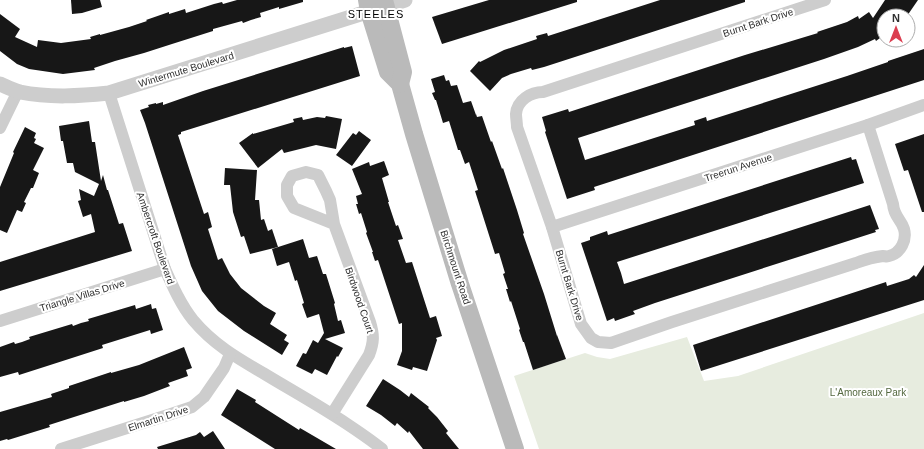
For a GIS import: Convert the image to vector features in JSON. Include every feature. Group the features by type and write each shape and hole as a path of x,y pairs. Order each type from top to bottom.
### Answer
{"main road":[{"name":"Birchmount Road","path":"377,4 388,72 400,84 458,276 515,449"}],"street":[{"name":"Wintermute Boulevard","path":"0,84 18,92 57,96 109,93 377,4 405,0"},
{"name":"Burnt Bark Drive","path":"826,0 543,92 532,94 525,97 519,105 516,112 517,127 552,227 581,324 591,338 598,342 611,343 863,260 888,256 895,253 900,249 904,239 903,226 895,214 868,125"},
{"path":"0,128 18,92"},
{"name":"Ambercroft Boulevard","path":"109,93 165,269 177,294 191,316 211,338 230,354 332,414 375,447"},
{"name":"Treerun Avenue","path":"552,227 868,125 924,105"},
{"name":"Birdwood Court","path":"332,414 369,355 373,345 373,334 334,224 330,200 318,175 306,172 292,176 287,185 287,196 294,208 334,224"},
{"name":"Triangle Villas Drive","path":"0,321 165,269"},
{"name":"Elmartin Drive","path":"61,449 168,416 192,407 204,397 224,368 230,354"}],"green space":[{"name":"L'Amoreaux Park","path":"924,313 924,449 539,449 514,376 585,353 610,359 687,337 704,381 738,376"}],"building":[{"path":"71,0 100,0 102,7 82,13 72,14"},
{"path":"237,0 303,0 303,2 260,13 261,17 243,23 242,21 213,29 213,31 94,68 95,70 63,74 29,69 17,64 0,51 0,14 20,29 15,37 37,47 38,40 61,43 91,39 90,37 129,27 169,12 169,14 185,9 186,13 214,4 222,2 223,4"},
{"path":"489,0 577,0 577,2 442,44 432,17"},
{"path":"660,0 745,0 745,2 544,67 532,70 531,68 511,74 502,78 490,91 470,71 479,61 480,62 504,50 537,39 536,36 547,33 548,36"},
{"path":"885,0 918,0 912,8 880,8"},
{"path":"869,12 873,18 876,14 876,41 875,39 858,47 824,59 578,138 585,160 695,125 694,121 706,117 707,121 847,76 924,49 924,80 594,187 595,190 567,199 545,132 542,117 568,109 569,112 818,33 817,32 847,22 858,16 859,19"},
{"path":"352,46 360,76 181,132 181,134 178,135 204,214 208,212 212,227 208,229 218,260 222,258 230,274 241,288 264,306 276,313 270,324 287,335 284,340 289,343 282,355 244,331 218,311 202,291 191,266 140,110 149,107 148,105 163,102 163,105 203,91 344,47"},
{"path":"444,75 446,81 449,80 451,86 457,85 463,103 471,101 477,117 482,116 502,169 503,168 524,233 523,234 566,359 533,370 506,289 508,289 503,274 505,273 499,253 495,254 475,191 478,190 469,162 465,164 460,150 458,150 449,121 443,123 436,100 432,93 435,92 431,79"},
{"path":"326,116 342,119 336,149 316,145 284,153 282,149 258,168 239,143 253,133 294,122 293,119 302,117 303,120 317,117 325,118"},
{"path":"89,121 92,142 95,142 101,181 103,175 119,224 123,223 132,251 0,291 0,262 95,232 91,214 83,217 78,201 81,200 79,189 94,196 99,184 75,172 73,163 67,163 63,141 61,141 59,126"},
{"path":"25,127 36,133 34,143 44,148 33,170 39,173 33,188 31,188 24,202 26,203 22,212 17,210 7,233 0,230 0,187 14,153 13,152"},
{"path":"359,131 371,140 352,166 336,155 353,133 356,135"},
{"path":"924,134 924,212 922,212 908,170 904,171 895,144"},
{"path":"851,157 852,160 856,159 864,183 617,262 624,284 870,205 879,229 875,230 876,232 655,303 633,311 635,314 615,321 614,318 607,321 581,243 590,240 590,237 607,231 608,235"},
{"path":"384,161 389,175 382,178 396,226 398,225 403,239 398,240 406,263 412,262 430,318 436,316 442,336 436,338 437,340 427,371 413,367 412,370 397,365 402,351 402,323 399,324 378,260 375,261 361,213 359,214 356,204 358,204 356,196 362,194 352,169 369,162 370,166"},
{"path":"225,168 257,170 255,200 259,200 261,220 264,219 268,231 272,229 278,247 250,254 244,236 241,237 233,212 230,185 224,185"},
{"path":"303,239 309,258 317,256 323,274 326,274 335,303 338,321 341,320 345,333 325,339 343,348 327,375 315,369 312,374 296,366 303,353 306,354 313,340 318,343 324,333 319,314 307,318 302,304 304,303 297,280 295,281 289,262 277,266 272,249"},
{"path":"924,265 924,300 701,371 693,345 886,282 887,286 909,279 914,275 916,277"},
{"path":"151,304 152,309 156,308 163,330 151,334 150,330 102,345 103,348 19,375 18,372 0,377 0,347 14,342 15,344 22,342 30,339 29,337 72,324 73,326 89,321 88,319 135,305 136,309"},
{"path":"184,347 192,368 186,370 188,376 168,383 170,386 144,396 49,425 50,427 0,441 0,412 52,397 51,394 69,388 69,386 111,372 139,365"},
{"path":"383,379 409,397 411,393 429,407 428,408 448,431 446,433 459,449 423,449 409,431 408,433 397,423 395,426 366,406"},
{"path":"237,389 256,400 255,402 299,430 300,428 336,449 275,449 221,415"},
{"path":"213,431 225,449 158,449 157,447 196,435 200,432 204,437"}],"district":[{"name":"STEELES","path":"376,14"}]}
